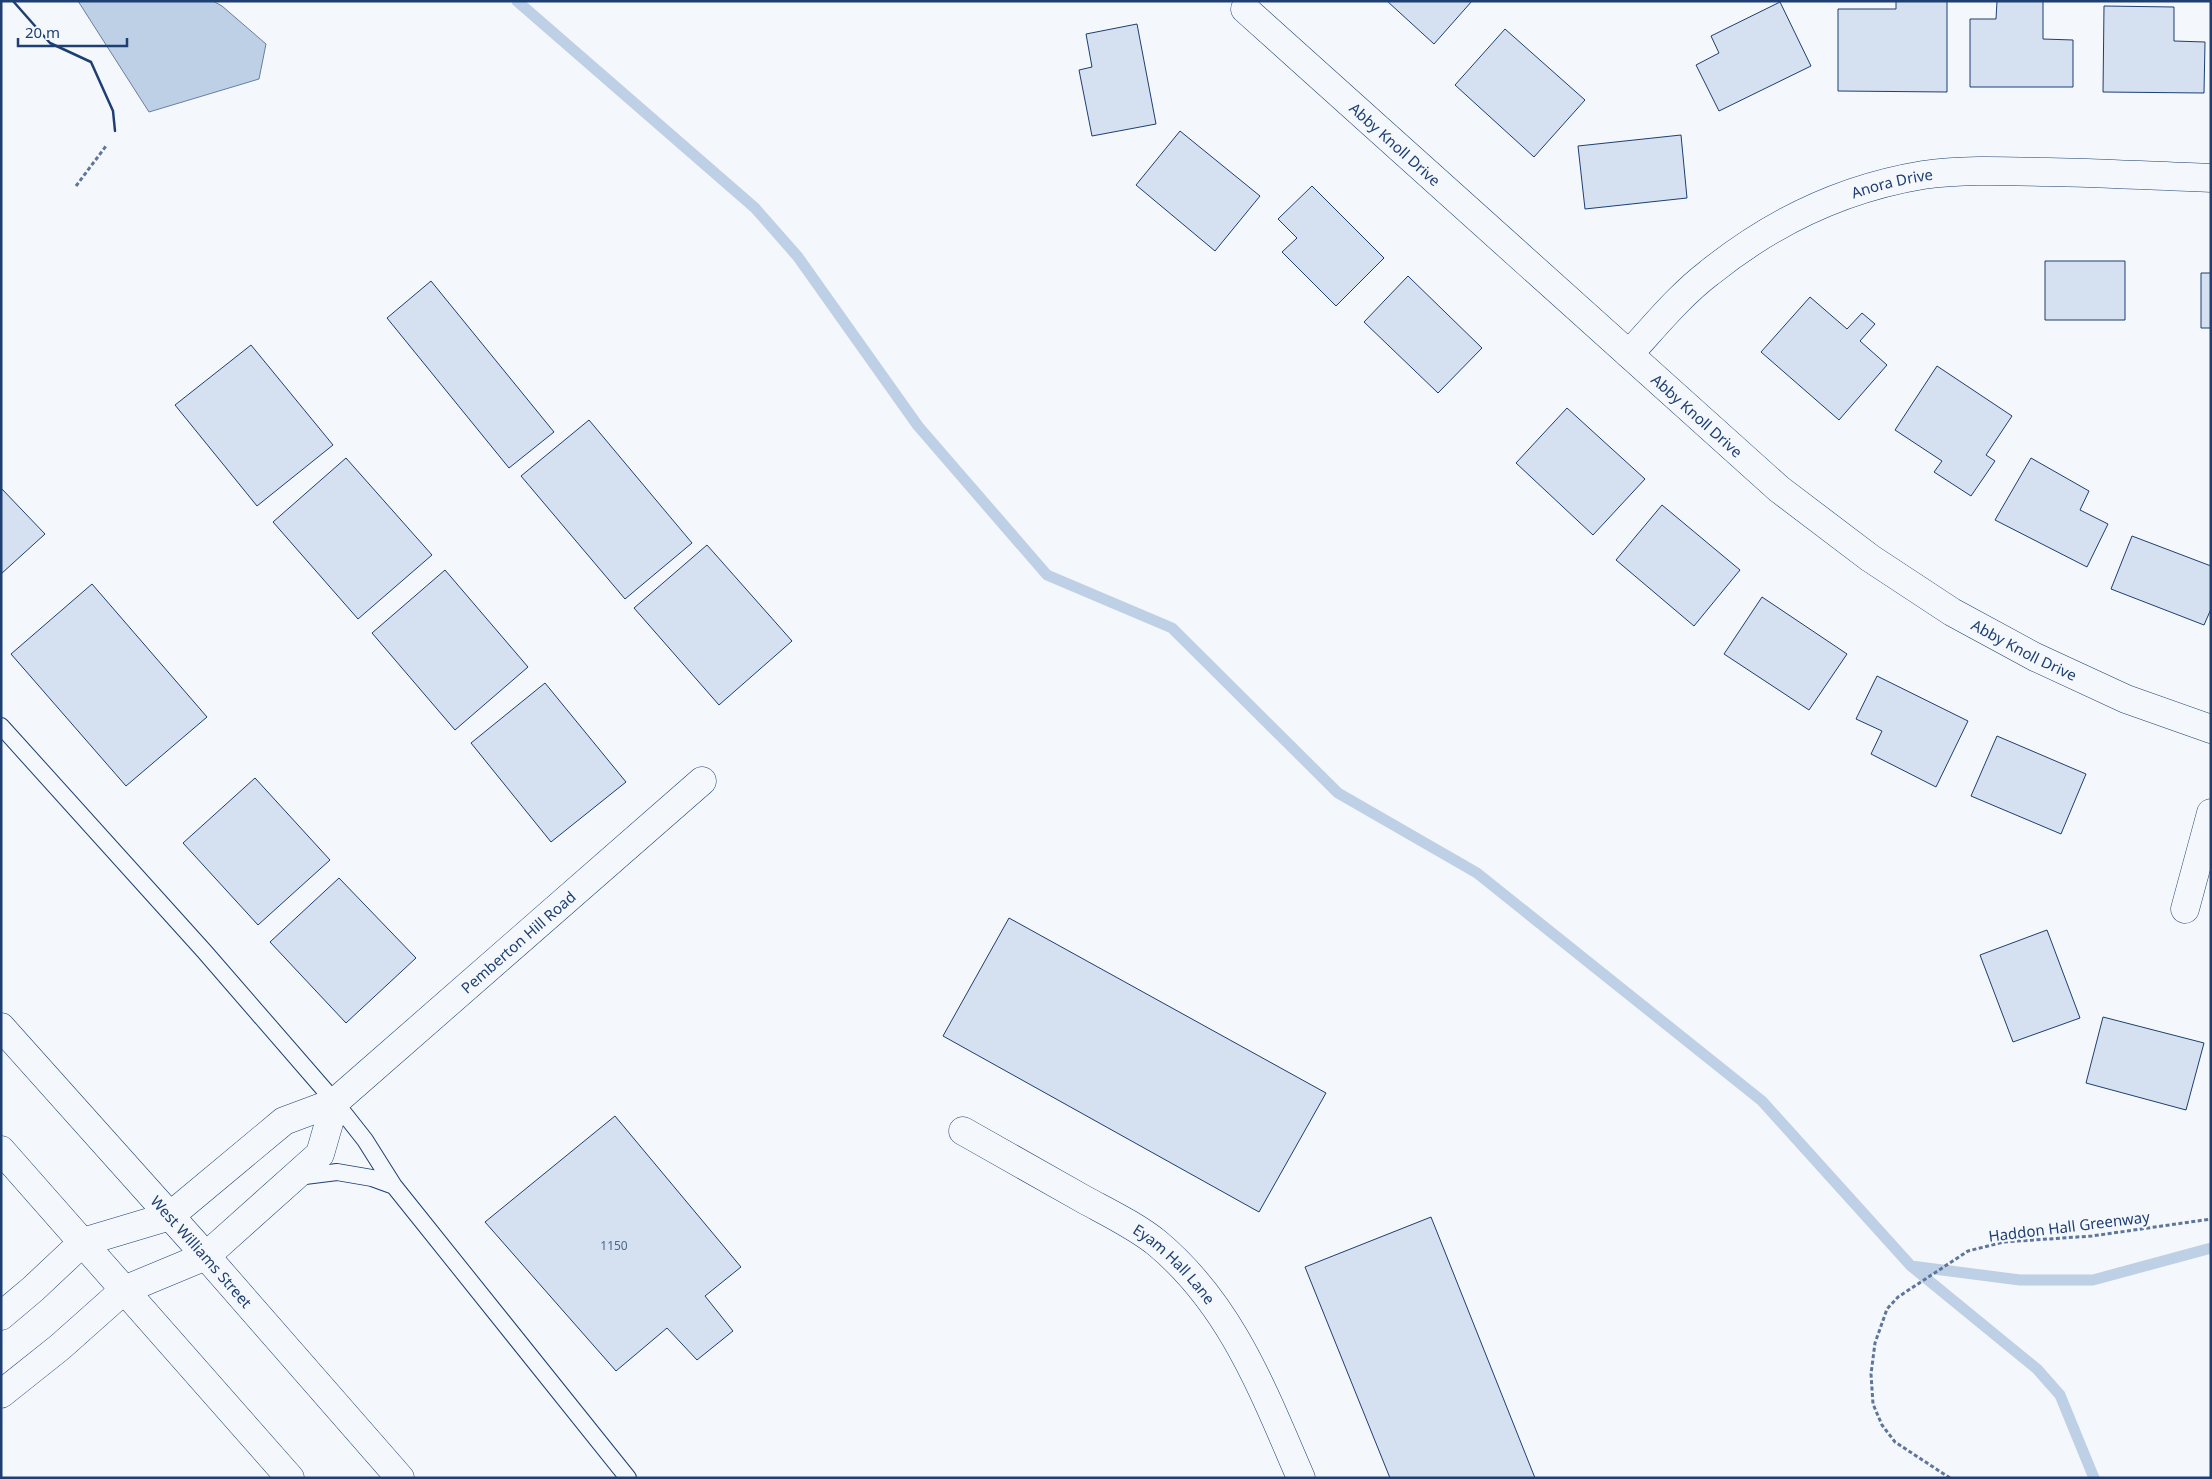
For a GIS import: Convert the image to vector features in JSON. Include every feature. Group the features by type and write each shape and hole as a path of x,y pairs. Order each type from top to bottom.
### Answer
{"street":[{"name":"Abby Knoll Drive","path":"1245,10 1779,489 1870,558 1952,612 2036,657 2108,690 2211,729"},
{"name":"Anora Drive","path":"1629,354 1707,274 1753,241 1774,227 1816,206 1872,187 1923,175 1980,170 2211,178"},
{"name":"Pemberton Hill Road","path":"170,1216 284,1120 335,1102 702,781"},
{"path":"2185,909 2211,813"},
{"name":"West Williams Street","path":"1,1027 206,1256 400,1478"},
{"path":"1,1394 60,1347 124,1290 206,1256 320,1154 335,1102"},
{"name":"Eyam Hall Lane","path":"963,1131 1120,1219 1156,1243 1179,1265 1224,1318 1252,1366 1300,1478"},
{"path":"1,1150 290,1478"},
{"path":"1,1316 33,1289 82,1242 170,1216"}],"lane":[{"path":"1,726 204,951 335,1102 365,1140 394,1186 628,1478"},
{"path":"295,1177 337,1172 372,1178 394,1186"}],"path":[{"path":"76,186 106,146"},
{"name":"Haddon Hall Greenway","path":"1950,1478 1895,1442 1882,1425 1873,1404 1871,1374 1875,1343 1887,1308 1898,1297 1968,1251 2004,1242 2092,1236 2211,1219"}],"water":[{"path":"78,1 213,1 222,6 266,44 259,79 149,112"}],"building":[{"path":"1387,1 1472,1 1434,44"},
{"path":"1896,1 1947,1 1947,92 1838,91 1838,9 1896,9"},
{"path":"1997,1 2043,1 2043,39 2073,40 2073,87 1970,87 1970,19 1996,19"},
{"path":"1780,2 1811,66 1719,111 1696,65 1719,53 1711,36"},
{"path":"2104,6 2174,7 2174,41 2205,42 2204,93 2103,92"},
{"path":"1137,24 1156,124 1092,136 1079,70 1092,67 1086,34"},
{"path":"1505,29 1585,100 1534,157 1455,85"},
{"path":"1180,131 1260,196 1215,251 1136,185"},
{"path":"1681,135 1687,198 1585,209 1578,146"},
{"path":"1312,186 1384,258 1336,306 1282,252 1297,238 1278,219"},
{"path":"2045,261 2125,261 2125,320 2045,320"},
{"path":"2201,273 2211,273 2211,328 2201,328"},
{"path":"1408,276 1482,348 1438,393 1364,322"},
{"path":"431,281 554,432 509,468 387,318"},
{"path":"1810,297 1847,329 1862,313 1875,324 1860,341 1887,365 1839,420 1761,352"},
{"path":"251,345 333,445 257,506 175,405"},
{"path":"1937,366 2012,416 1986,455 1995,461 1971,496 1934,472 1942,461 1895,430"},
{"path":"1567,408 1645,479 1593,535 1516,463"},
{"path":"589,420 692,543 625,599 521,476"},
{"path":"346,458 432,555 358,619 273,522"},
{"path":"2031,458 2089,491 2080,510 2108,524 2087,567 1995,520"},
{"path":"1,488 45,534 1,574"},
{"path":"1662,505 1740,570 1694,626 1616,560"},
{"path":"2132,536 2211,566 2211,609 2204,625 2111,589"},
{"path":"707,545 792,641 719,705 634,608"},
{"path":"445,570 528,667 455,730 372,633"},
{"path":"92,584 207,717 126,786 11,654"},
{"path":"1762,597 1847,654 1809,710 1724,654"},
{"path":"1877,676 1968,721 1936,787 1871,754 1882,731 1856,719"},
{"path":"545,683 626,782 551,842 471,743"},
{"path":"1997,736 2086,774 2061,834 1971,796"},
{"path":"255,778 330,860 258,925 183,843"},
{"path":"339,878 416,958 346,1023 270,942"},
{"path":"1009,918 1326,1093 1259,1212 943,1036"},
{"path":"2047,930 2080,1018 2013,1042 1980,955"},
{"path":"2103,1017 2204,1043 2186,1110 2086,1083"},
{"path":"615,1116 741,1267 705,1296 733,1331 697,1360 667,1328 616,1371 485,1222"},
{"path":"1431,1217 1535,1478 1390,1478 1305,1267"}],"waterway":[{"path":"517,1 755,208 798,257 918,426 1047,575 1172,628 1338,793 1477,873 1762,1101 1911,1266 2037,1369 2060,1395 2094,1478"},
{"path":"1911,1266 2020,1280 2093,1280 2211,1248"}],"wall":[{"path":"13,1 50,43 91,62 113,111 115,131"}]}
